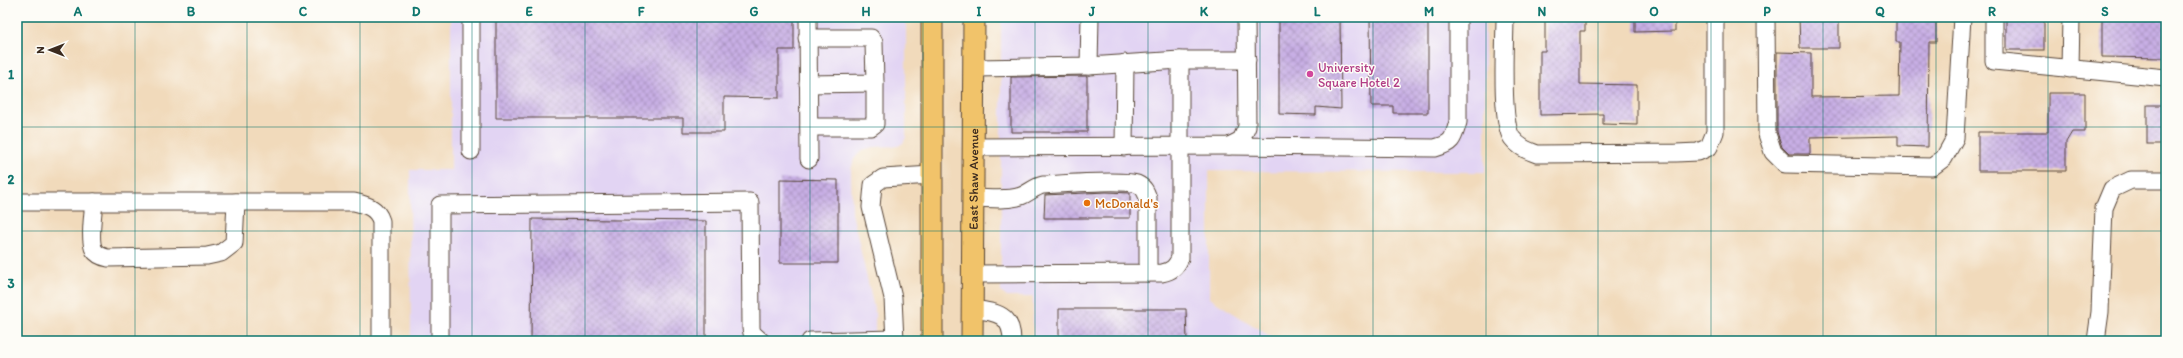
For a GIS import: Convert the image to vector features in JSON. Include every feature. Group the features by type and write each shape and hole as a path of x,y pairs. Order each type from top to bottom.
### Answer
{"main road":[{"path":"932,17 932,341"},
{"name":"East Shaw Avenue","path":"972,341 974,17"}],"street":[{"path":"471,17 471,151"},
{"path":"808,17 809,159"},
{"path":"1089,66 1090,17"},
{"path":"1229,146 1241,140 1247,127 1246,17"},
{"path":"973,147 1229,146 1435,148 1448,144 1454,137 1458,122 1458,17"},
{"path":"1505,17 1505,117 1511,136 1523,149 1537,154 1676,153 1698,152 1709,147 1715,132 1715,17"},
{"path":"1766,17 1767,134 1773,152 1786,164 1932,166 1944,158 1955,138 1962,17"},
{"path":"1994,17 1994,61 2166,78"},
{"path":"2070,69 2071,17"},
{"path":"807,38 870,38 874,42 875,124 870,127 809,127"},
{"path":"974,68 1089,66 1180,60 1246,60"},
{"path":"972,274 1148,273 1170,271 1176,266 1180,258 1180,60"},
{"path":"1124,147 1125,63"},
{"path":"808,84 874,84"},
{"path":"810,341 895,340 893,298 873,222 872,191 878,180 883,178 932,175"},
{"path":"2096,341 2100,312 2104,208 2112,189 2131,180 2166,180"},
{"path":"974,198 1014,198 1022,196 1033,188 1043,185 1137,184 1145,190 1148,198 1148,273"},
{"path":"17,202 354,202 367,205 374,210 382,221 381,341"},
{"path":"94,202 94,250 100,256 108,258 207,256 221,253 234,243 236,202"},
{"path":"440,341 440,205 750,202 751,328 752,333 761,341"},
{"path":"972,309 995,312 1004,317 1012,331 1012,341"}],"shaded area":[{"path":"451,17 906,17 906,137 903,143 898,146 873,147 862,150 854,159 851,170 852,213 875,313 875,341 411,341 410,170 451,170"},
{"path":"1001,17 1485,17 1485,172 1209,171 1209,298 1278,341 1033,341 1033,297 1007,297 1001,292"}],"building":[{"path":"496,17 794,17 794,50 779,50 779,98 724,97 724,132 683,132 683,118 496,118"},
{"name":"University Square Hotel 2","path":"1279,17 1340,17 1341,109 1316,107 1316,115 1279,114"},
{"path":"1370,17 1428,17 1428,113 1393,113 1393,106 1371,106"},
{"path":"1545,17 1585,17 1585,31 1580,31 1580,84 1637,85 1637,125 1603,124 1603,114 1540,115 1540,51 1545,51"},
{"path":"1635,17 1675,17 1675,31 1635,32"},
{"path":"1799,17 1839,17 1839,48 1800,48"},
{"path":"1896,17 1936,17 1936,42 1929,42 1928,147 1898,146 1898,136 1810,138 1810,154 1789,154 1782,147 1777,132 1777,52 1811,53 1811,97 1899,96 1900,42 1896,42"},
{"path":"2006,17 2044,17 2044,50 2006,50"},
{"path":"2102,17 2166,17 2166,58 2102,57"},
{"path":"1087,76 1087,132 1011,132 1011,77"},
{"path":"2048,93 2085,93 2085,132 2072,132 2066,142 2066,171 1978,171 1978,132 2048,132"},
{"path":"2147,105 2166,105 2166,144 2147,144"},
{"path":"780,179 838,180 838,263 780,263"},
{"name":"McDonald's","path":"1106,192 1130,193 1130,218 1044,218 1045,195"},
{"path":"532,219 706,221 706,341 531,341"},
{"path":"1059,309 1186,309 1187,341 1059,341"}],"place":[{"name":"University Square Hotel 2","path":"1310,74"},
{"name":"McDonald's","path":"1087,203"}]}
